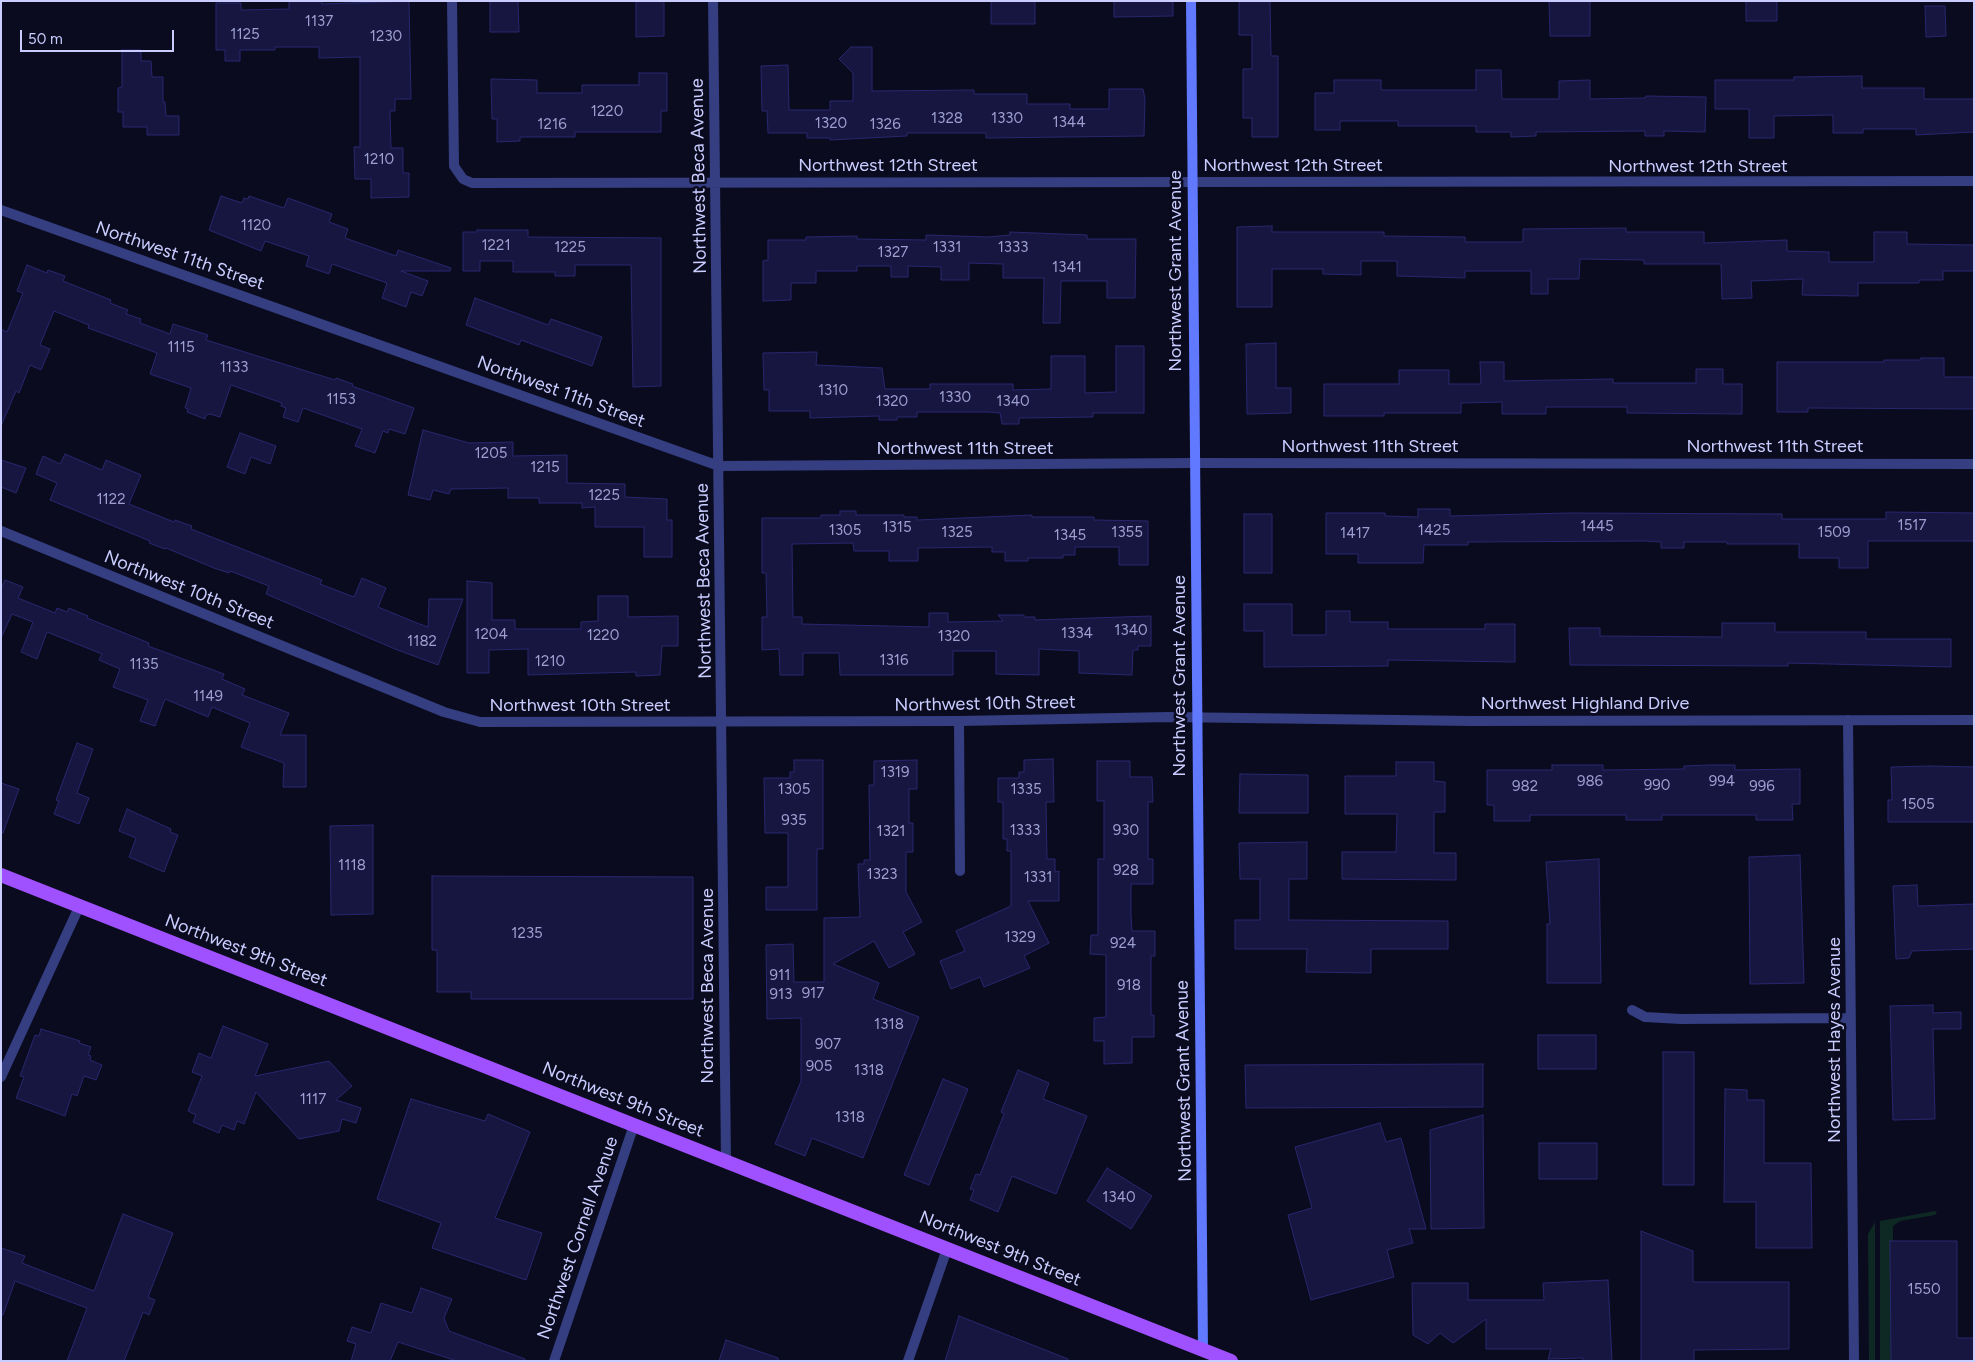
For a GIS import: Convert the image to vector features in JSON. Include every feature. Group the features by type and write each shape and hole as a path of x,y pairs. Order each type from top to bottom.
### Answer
{"main road":[{"name":"Northwest Grant Avenue","path":"1191,1 1202,1350"},
{"name":"Northwest 9th Street","path":"1,875 79,907 185,946 1231,1361"}],"street":[{"name":"Northwest 12th Street","path":"452,1 454,166 463,179 478,183 1974,181"},
{"name":"Northwest Beca Avenue","path":"713,1 726,1161"},
{"name":"Northwest 11th Street","path":"1,210 719,466 1194,463 1974,464"},
{"name":"Northwest 10th Street","path":"1,531 457,717 491,722 722,722 960,721 1196,717"},
{"name":"Northwest Highland Drive","path":"1196,717 1471,721 1974,720"},
{"name":"Northwest Hayes Avenue","path":"1848,720 1854,1361"},
{"path":"960,721 960,871"},
{"path":"1,1077 79,907"},
{"path":"1632,1010 1645,1017 1681,1019 1851,1018"},
{"name":"Northwest Cornell Avenue","path":"554,1361 634,1125"},
{"path":"908,1361 947,1248"}],"green space":[{"path":"1935,1211 1937,1213 1935,1215 1900,1221 1893,1226 1893,1241 1890,1242 1891,1361 1880,1361 1880,1221"},
{"path":"1875,1222 1875,1361 1869,1361 1868,1234"}],"building":[{"path":"289,1 322,1 322,4 409,1 411,99 395,99 395,111 390,111 391,148 403,148 403,173 409,173 409,197 371,198 371,179 355,179 354,147 360,147 360,57 319,58 319,47 275,47 275,50 240,50 240,61 225,61 225,50 216,50 216,3 241,3 241,10 289,9"},
{"path":"490,1 518,1 519,32 490,32"},
{"path":"636,1 664,1 664,36 636,37"},
{"path":"991,1 1035,1 1035,24 991,24"},
{"path":"1114,1 1173,1 1173,16 1114,17"},
{"path":"1239,1 1270,1 1271,56 1278,56 1278,137 1252,137 1252,118 1243,118 1243,69 1252,69 1252,35 1239,35"},
{"path":"1549,1 1590,1 1590,36 1550,36"},
{"path":"1746,1 1777,1 1777,21 1746,21"},
{"path":"1925,6 1945,6 1946,36 1926,37"},
{"path":"851,47 872,47 872,91 974,90 974,94 1027,94 1027,104 1070,104 1070,109 1109,109 1109,89 1143,89 1145,99 1144,136 986,138 986,133 907,133 907,136 830,140 830,138 807,138 807,133 768,133 767,111 762,111 761,66 788,65 789,110 830,110 830,101 853,101 853,73 839,59"},
{"path":"122,50 141,50 141,61 151,61 152,77 163,77 163,102 165,102 166,116 179,116 179,135 147,135 147,127 123,127 123,112 118,112 118,88 122,87"},
{"path":"1476,70 1501,70 1502,99 1559,99 1559,81 1590,80 1590,99 1645,98 1646,96 1706,97 1705,132 1664,131 1664,136 1645,136 1645,131 1536,132 1536,136 1511,137 1511,132 1476,132 1476,126 1398,126 1398,121 1340,121 1340,130 1315,130 1315,93 1334,93 1334,80 1381,80 1381,90 1476,90"},
{"path":"639,73 667,73 667,111 661,111 661,132 575,132 575,137 520,137 520,141 497,142 497,119 492,119 491,79 537,80 537,93 582,93 582,85 639,85"},
{"path":"1862,76 1862,88 1924,88 1924,99 1974,99 1974,132 1916,135 1916,129 1863,129 1863,133 1833,133 1833,115 1774,116 1774,138 1749,138 1749,109 1715,109 1715,80 1794,80 1794,77"},
{"path":"221,196 242,203 244,198 248,199 249,196 284,208 288,198 332,214 329,222 348,229 345,238 396,256 398,250 451,268 450,271 401,271 428,281 422,296 411,292 406,307 382,298 387,283 332,264 329,274 306,266 309,256 265,241 261,251 209,230"},
{"path":"1272,226 1272,232 1384,232 1384,236 1465,237 1465,242 1523,242 1523,229 1626,228 1626,232 1704,232 1704,243 1787,240 1787,251 1829,252 1829,262 1874,262 1874,232 1907,232 1907,244 1974,245 1974,271 1943,271 1943,280 1919,280 1919,283 1858,283 1858,296 1802,295 1803,279 1751,281 1752,298 1722,299 1721,264 1644,264 1644,260 1580,259 1579,279 1548,279 1548,294 1531,294 1531,271 1465,271 1465,278 1397,276 1397,261 1361,261 1361,275 1323,274 1323,269 1272,269 1272,307 1237,307 1237,227"},
{"path":"477,230 528,230 528,237 661,238 661,386 633,387 631,265 575,265 575,276 555,276 555,272 513,272 513,261 480,261 480,271 463,271 463,232 477,232"},
{"path":"1010,232 1087,235 1087,239 1136,239 1135,298 1107,298 1107,281 1061,281 1060,323 1043,323 1044,278 1003,278 1003,264 969,263 969,280 941,280 941,267 908,266 908,277 891,277 891,266 857,266 857,271 816,271 816,283 791,283 791,300 763,301 763,261 768,260 768,240 806,240 806,237 857,236 857,239 926,240 926,235 988,237 1010,235"},
{"path":"27,265 47,273 48,270 65,276 63,281 111,300 110,303 128,310 126,314 141,319 140,323 170,334 173,324 208,335 206,340 335,380 336,378 353,384 352,386 414,408 405,434 389,429 388,433 383,431 375,453 355,446 362,429 303,408 298,422 283,417 286,408 281,406 282,403 231,385 220,417 210,414 206,415 205,419 187,412 188,409 185,408 191,388 150,374 157,353 88,328 89,325 54,311 40,345 50,349 41,370 30,365 19,393 16,391 1,426 1,329 7,332 23,293 17,291"},
{"path":"475,298 548,325 551,319 602,337 592,366 521,340 519,345 466,325"},
{"path":"1276,343 1276,388 1291,388 1291,413 1247,414 1246,344"},
{"path":"1116,346 1144,346 1144,413 1093,413 1093,417 1019,418 1019,424 1002,424 1000,413 988,412 917,412 917,417 897,417 897,420 879,420 879,416 810,418 810,411 769,411 769,390 764,390 763,353 817,352 816,365 882,368 885,389 930,389 930,384 1013,384 1013,390 1051,389 1051,356 1085,356 1085,393 1116,392"},
{"path":"1921,358 1944,358 1944,377 1974,377 1974,409 1808,408 1808,412 1777,412 1777,362 1884,362 1884,360 1921,360"},
{"path":"1480,362 1504,362 1504,381 1613,379 1613,383 1696,383 1696,369 1723,369 1723,384 1742,384 1742,414 1627,413 1627,407 1546,407 1546,414 1502,414 1502,402 1461,403 1461,413 1384,413 1384,416 1324,416 1324,384 1399,384 1399,370 1449,370 1449,384 1481,384"},
{"path":"423,430 469,443 513,442 513,456 567,455 567,483 625,484 625,497 667,499 667,520 672,520 672,557 644,557 644,527 595,527 595,507 582,508 582,503 539,503 539,498 508,498 508,488 451,489 449,494 433,490 430,500 408,495"},
{"path":"240,433 276,446 270,464 251,457 245,474 227,467"},
{"path":"65,454 102,470 106,460 141,475 129,504 174,522 175,520 192,526 191,529 322,580 320,584 354,597 362,578 386,588 378,607 417,623 428,627 429,599 463,599 438,665 395,649 266,594 269,586 230,571 229,573 214,568 149,543 150,541 50,500 57,483 36,474 43,456 60,464"},
{"path":"1,460 26,468 16,493 1,487"},
{"path":"1418,509 1450,509 1450,516 1567,513 1782,514 1782,519 1886,519 1886,512 1974,513 1974,541 1868,541 1868,568 1839,568 1839,558 1799,558 1799,544 1727,544 1727,542 1684,542 1684,548 1661,548 1661,542 1644,541 1468,542 1468,545 1424,545 1423,563 1358,563 1358,554 1326,554 1326,513 1385,513 1385,516 1418,517"},
{"path":"840,511 856,511 856,515 904,515 904,517 917,517 917,520 1032,515 1032,517 1094,517 1094,520 1148,521 1148,565 1119,565 1119,547 1075,547 1075,555 1063,555 1063,558 1028,558 1028,561 1005,561 1005,552 992,552 992,547 918,548 918,561 889,561 889,551 854,551 853,543 792,544 793,617 802,617 802,624 929,627 929,613 948,613 948,622 1003,621 998,615 1024,615 1024,617 1035,617 1035,620 1151,616 1151,646 1138,646 1138,650 1133,650 1132,675 1079,673 1079,651 1039,649 1039,675 996,674 996,651 953,651 953,675 840,675 839,653 803,653 803,675 780,675 779,649 762,650 762,617 767,617 766,573 762,573 762,518 821,518 821,515 840,515"},
{"path":"1244,514 1272,514 1272,573 1244,573"},
{"path":"5,580 23,587 18,598 55,613 57,608 67,612 69,608 88,616 87,618 149,643 148,646 224,674 222,679 245,689 242,695 289,713 280,735 306,735 306,787 283,787 284,763 241,747 250,723 212,707 208,717 165,699 155,726 140,721 148,700 113,687 120,669 99,660 102,654 47,632 37,659 21,652 33,622 12,614 1,638 1,589"},
{"path":"467,581 492,583 492,620 515,620 515,629 581,629 581,622 598,621 598,596 628,596 628,617 678,616 678,646 662,646 660,675 636,676 636,672 528,675 528,649 489,650 489,673 467,673"},
{"path":"1244,604 1292,604 1292,635 1326,635 1326,611 1350,611 1350,622 1388,622 1388,629 1485,629 1485,624 1515,624 1515,662 1388,660 1388,666 1264,667 1264,631 1244,631"},
{"path":"1722,623 1775,623 1775,632 1866,632 1866,639 1951,639 1951,667 1788,663 1788,666 1570,665 1569,628 1600,628 1600,636 1722,637"},
{"path":"77,743 93,749 77,793 89,798 79,824 54,814 59,801 56,800"},
{"path":"1053,759 1054,802 1046,802 1047,859 1055,859 1055,872 1059,871 1059,901 1028,901 1049,943 1024,956 1030,968 984,987 980,977 951,989 940,961 965,951 956,931 1011,906 1011,851 1007,851 1007,839 1003,839 1003,802 998,802 998,778 1019,778 1019,772 1024,772 1024,760"},
{"path":"794,760 823,760 823,849 817,849 817,910 766,910 766,887 788,887 788,833 765,833 764,778 790,778 790,772 794,772"},
{"path":"917,760 917,789 909,789 909,823 913,823 913,852 906,852 906,892 922,922 903,932 915,954 889,968 874,941 833,964 879,983 873,999 919,1017 863,1158 812,1138 805,1156 775,1144 801,1081 801,1018 767,1019 766,945 793,944 794,982 824,982 824,918 860,917 858,864 864,864 864,860 870,860 869,785 874,785 874,761"},
{"path":"1097,761 1130,761 1130,777 1152,777 1153,802 1148,802 1148,859 1153,859 1153,884 1131,884 1131,915 1132,931 1155,931 1155,956 1151,956 1151,1015 1154,1015 1154,1037 1132,1037 1132,1063 1104,1064 1104,1041 1094,1041 1094,1018 1106,1017 1106,955 1090,954 1091,935 1098,935 1098,859 1104,859 1104,801 1097,801"},
{"path":"1396,762 1434,762 1434,781 1445,782 1445,812 1434,812 1434,853 1456,853 1456,880 1342,879 1342,852 1396,852 1397,814 1345,814 1345,776 1396,776"},
{"path":"1552,765 1603,765 1603,770 1684,769 1684,766 1709,765 1735,765 1735,770 1800,769 1800,804 1792,804 1793,820 1756,820 1756,815 1662,815 1662,820 1626,820 1626,815 1530,815 1530,821 1494,821 1494,805 1487,805 1487,770 1552,770"},
{"path":"1891,767 1974,767 1974,822 1888,822 1888,800 1892,800"},
{"path":"1240,774 1308,775 1308,813 1239,813"},
{"path":"1,783 19,789 3,833 1,833"},
{"path":"127,809 171,829 170,832 178,835 164,872 129,857 136,838 119,831"},
{"path":"373,825 373,914 331,915 330,826"},
{"path":"1307,842 1307,879 1289,879 1289,920 1448,921 1448,949 1371,949 1371,973 1306,972 1307,949 1235,949 1235,920 1260,920 1260,879 1240,879 1239,843"},
{"path":"1800,855 1804,983 1750,984 1749,857"},
{"path":"1599,859 1601,983 1547,983 1547,924 1550,924 1546,862"},
{"path":"432,876 693,877 693,999 471,999 471,992 437,992 437,950 432,950"},
{"path":"1917,885 1918,906 1974,904 1974,949 1912,951 1909,958 1896,959 1893,886"},
{"path":"1933,1005 1933,1013 1961,1012 1961,1029 1933,1029 1935,1119 1893,1120 1890,1006"},
{"path":"223,1026 268,1044 255,1076 329,1061 352,1086 336,1100 361,1108 356,1123 342,1119 339,1131 299,1139 256,1092 244,1124 237,1121 234,1130 222,1125 219,1133 193,1122 196,1115 188,1111 202,1076 192,1072 199,1053 211,1058"},
{"path":"41,1029 80,1041 79,1043 91,1047 88,1055 91,1056 90,1060 102,1065 96,1080 84,1076 77,1096 72,1094 65,1116 16,1098 24,1077 20,1076 35,1035 39,1036"},
{"path":"1538,1035 1596,1035 1596,1069 1538,1069"},
{"path":"1663,1052 1694,1052 1694,1185 1663,1185"},
{"path":"1483,1064 1483,1107 1246,1108 1245,1065"},
{"path":"1018,1070 1049,1083 1043,1099 1087,1116 1056,1194 1012,1176 998,1212 970,1200 974,1190 970,1189 976,1174 980,1175 1004,1114 1001,1112"},
{"path":"943,1079 968,1089 929,1185 904,1175"},
{"path":"1725,1089 1747,1090 1747,1100 1764,1100 1764,1163 1811,1163 1812,1248 1756,1248 1756,1202 1724,1202"},
{"path":"411,1099 485,1121 488,1114 530,1132 495,1218 542,1233 526,1280 432,1248 441,1223 377,1199"},
{"path":"1483,1115 1484,1228 1431,1229 1430,1130"},
{"path":"1380,1123 1386,1142 1401,1138 1426,1229 1409,1229 1413,1243 1387,1250 1394,1277 1311,1300 1288,1215 1312,1208 1295,1147"},
{"path":"1539,1143 1597,1143 1597,1179 1539,1179"},
{"path":"1107,1168 1152,1196 1131,1229 1087,1201"},
{"path":"123,1214 173,1233 148,1297 155,1300 149,1315 143,1312 124,1361 67,1361 87,1308 15,1281 3,1315 1,1315 1,1248 25,1256 22,1263 94,1291"},
{"path":"1641,1231 1693,1251 1693,1282 1789,1282 1789,1349 1694,1350 1694,1361 1641,1361"},
{"path":"1890,1241 1957,1241 1957,1338 1974,1338 1974,1361 1891,1361"},
{"path":"1608,1280 1612,1361 1583,1361 1583,1358 1548,1359 1551,1349 1486,1349 1486,1319 1453,1343 1440,1333 1428,1344 1413,1335 1412,1283 1468,1283 1468,1300 1544,1300 1543,1283"},
{"path":"421,1288 452,1299 444,1318 449,1331 525,1359 525,1361 457,1361 398,1342 390,1361 351,1361 356,1344 347,1341 352,1327 371,1333 381,1303 412,1313"},
{"path":"959,1316 1068,1359 1068,1361 945,1361"},
{"path":"726,1340 778,1358 778,1361 719,1361"}]}
